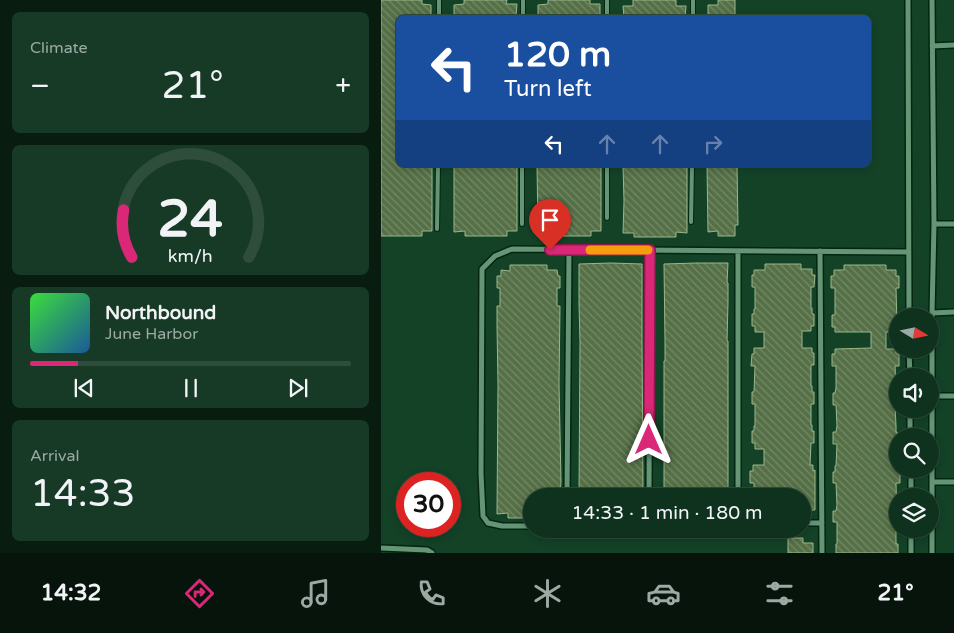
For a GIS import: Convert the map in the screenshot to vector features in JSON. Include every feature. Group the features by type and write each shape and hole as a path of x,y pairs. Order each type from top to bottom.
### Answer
{"street":[{"path":"908,0 909,308"},
{"path":"932,0 934,224 932,308"},
{"path":"932,46 954,46"},
{"path":"934,224 954,224"},
{"path":"523,526 502,526 488,523 483,516 481,474 482,268 495,256 512,249 909,252"},
{"path":"567,488 569,250"},
{"path":"649,488 650,250"},
{"path":"738,251 738,488"},
{"path":"821,252 822,553"},
{"path":"939,313 954,312"},
{"path":"939,396 954,396"},
{"path":"932,418 932,553"},
{"path":"932,482 954,482"},
{"path":"811,523 822,523"},
{"path":"911,538 911,553"},
{"path":"381,548 427,550 432,553"}],"lane":[{"path":"439,0 439,15"},
{"path":"523,0 523,15"},
{"path":"607,0 607,15"},
{"path":"693,0 693,15"},
{"path":"437,229 438,167"},
{"path":"522,224 523,167"},
{"path":"607,167 607,218"},
{"path":"691,222 692,167"}],"building":[{"path":"381,0 422,0 422,4 431,5 431,15 396,15 396,167 432,167 432,231 422,231 422,236 381,236"},
{"path":"464,0 507,0 506,4 517,4 516,15 454,15 454,5 464,4"},
{"path":"548,0 590,0 590,4 600,4 600,15 538,15 538,5 548,4"},
{"path":"633,0 676,0 676,6 686,6 685,15 624,15 623,6 633,6"},
{"path":"718,0 735,0 735,15 708,15 708,5 718,5"},
{"path":"454,167 517,167 517,231 507,231 507,236 465,236 465,231 454,232"},
{"path":"537,167 601,167 601,231 591,231 591,236 548,236 548,231 538,231"},
{"path":"623,167 687,167 687,233 676,232 676,237 634,237 634,233 623,233"},
{"path":"707,167 737,167 738,225 735,225 735,236 718,236 718,231 708,232"},
{"path":"728,263 728,488 664,488 664,264"},
{"path":"579,264 642,264 643,488 579,488"},
{"path":"765,264 801,264 801,269 812,269 812,275 815,275 814,287 811,287 811,308 812,314 814,314 814,326 811,326 811,331 802,331 802,348 812,348 812,353 814,353 814,365 811,365 811,386 812,392 814,392 814,404 811,404 811,425 812,431 814,431 814,443 811,443 810,465 813,465 813,471 815,470 815,510 811,510 811,488 754,488 754,483 750,483 750,471 753,471 753,465 764,465 764,449 755,449 755,443 752,443 752,431 754,431 755,426 755,404 752,404 752,392 754,392 755,366 751,366 754,348 764,348 764,332 755,332 755,326 752,326 752,314 754,314 755,309 755,287 752,287 752,275 754,275 754,270 765,270"},
{"path":"510,265 547,265 547,270 557,270 558,276 560,276 560,288 557,288 557,306 560,306 560,488 523,488 523,518 508,518 508,513 497,514 497,306 500,306 500,288 497,288 497,276 501,276 501,270 510,271"},
{"path":"844,265 886,265 886,270 896,270 896,276 899,276 899,288 896,288 897,308 889,308 889,332 886,332 886,349 889,349 889,358 899,358 899,366 889,368 889,418 895,418 896,428 889,428 889,478 900,478 900,483 896,483 896,488 889,488 889,538 896,538 898,553 836,553 837,522 833,522 833,511 836,511 837,505 836,483 833,483 833,472 835,472 836,466 837,444 833,444 833,432 836,432 837,426 836,405 833,405 833,393 835,393 836,388 836,366 832,366 832,354 835,354 835,349 871,348 871,332 835,332 835,327 832,327 832,315 835,315 835,288 831,288 831,276 834,276 834,270 844,270"},
{"path":"788,538 803,538 803,543 813,543 813,553 788,553"}],"slow traffic":[{"path":"590,250 648,250"}],"route":[{"path":"550,250 650,250 649,440"}]}
